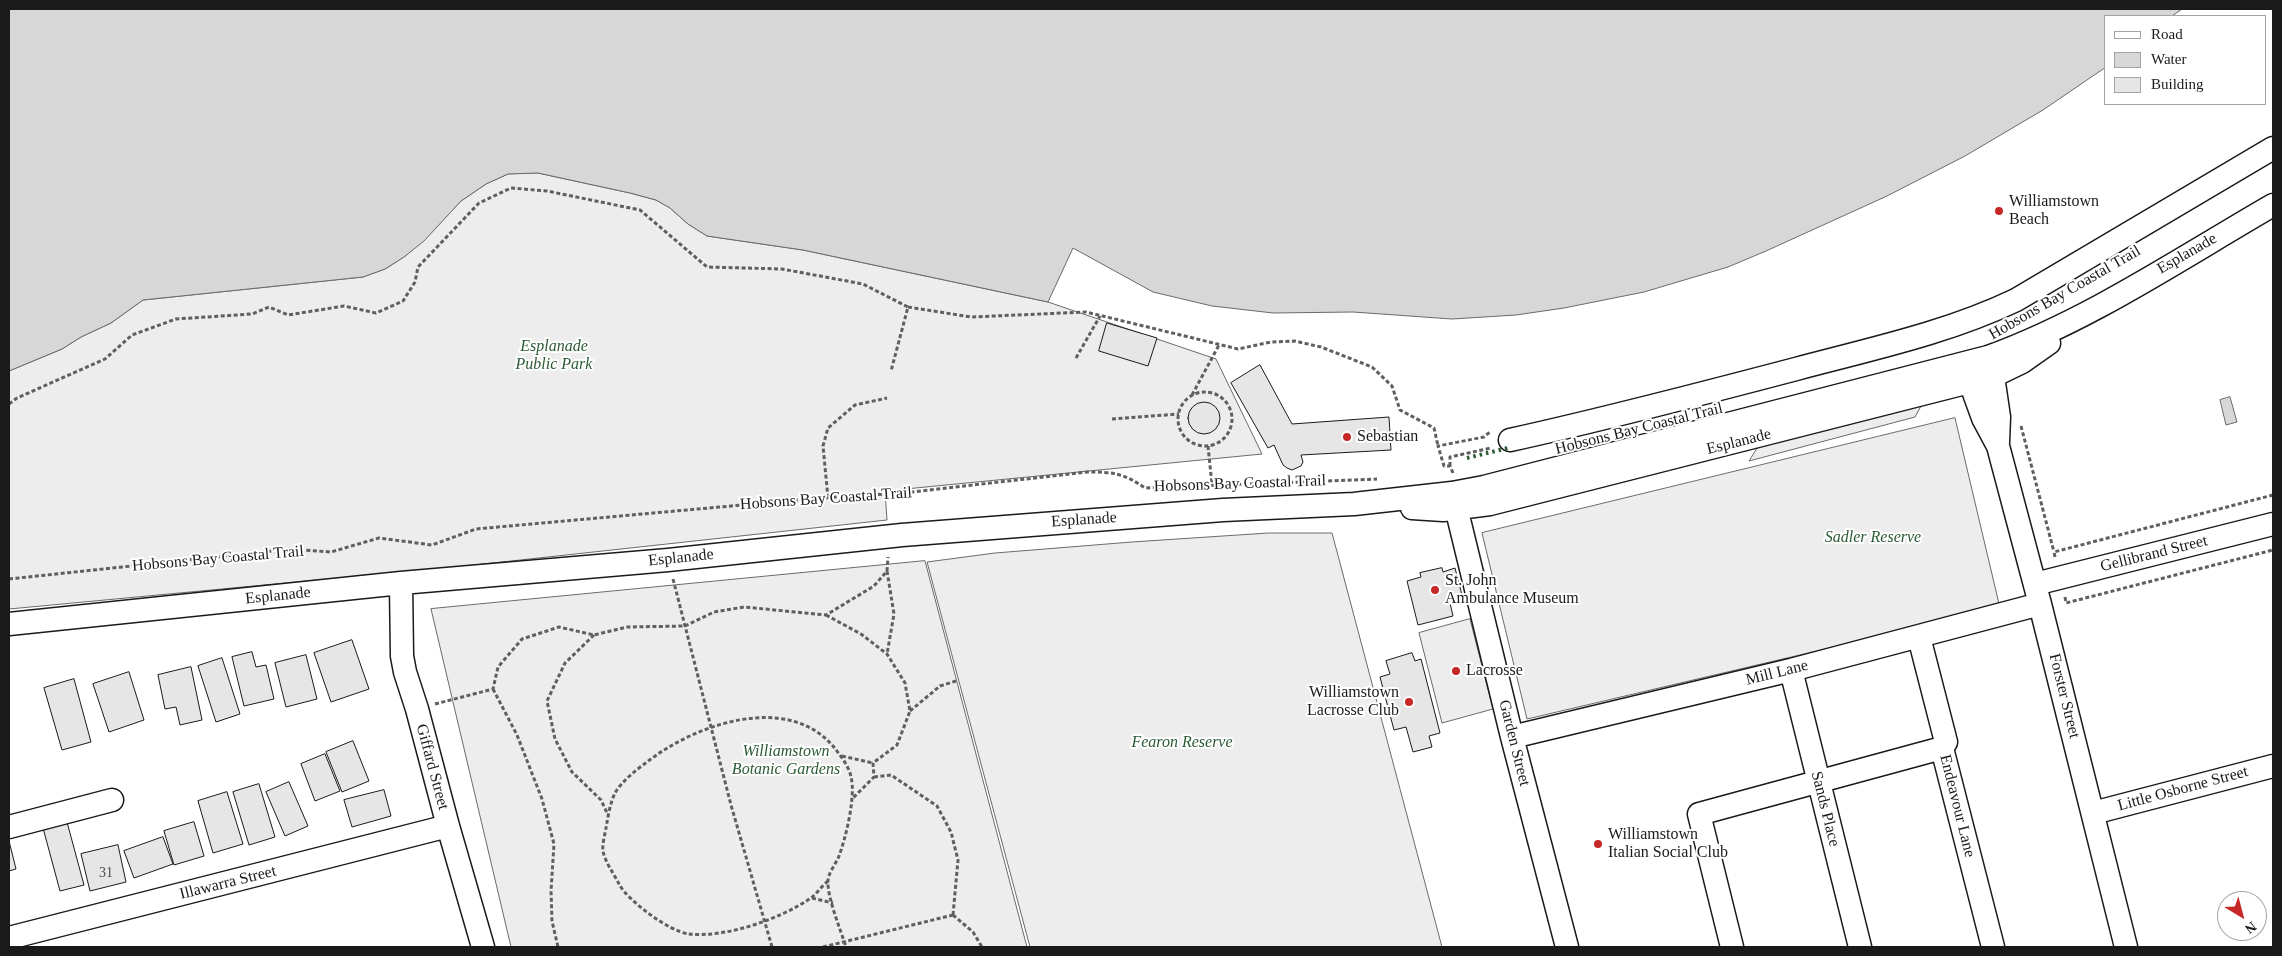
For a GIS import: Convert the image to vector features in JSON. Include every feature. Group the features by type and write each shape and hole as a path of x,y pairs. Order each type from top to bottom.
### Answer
{"street":[{"name":"Hobsons Bay Coastal Trail","path":"1501,435 1597,421 1928,334 1981,316 2016,300 2273,148"},
{"name":"Esplanade","path":"9,624 401,583 668,560 890,536 1223,510 1354,504 1452,488 1507,500 2022,362 2102,304 2273,204"},
{"name":"Forster Street","path":"1977,375 1983,418 1998,446 2038,594 2126,947"},
{"name":"Garden Street","path":"1452,488 1512,737 1567,947"},
{"name":"Gellibrand Street","path":"2038,594 2273,524"},
{"name":"Giffard Street","path":"401,583 402,656 483,947"},
{"name":"Mill Lane","path":"1512,737 1791,670 1919,637 2038,594"},
{"name":"Endeavour Lane","path":"1919,637 1946,742 1942,748 1993,947"},
{"name":"Sands Place","path":"1791,670 1860,947"},
{"path":"1732,947 1699,814 1942,748"},
{"name":"Little Osborne Street","path":"2093,813 2273,766"},
{"path":"9,827 112,800"},
{"name":"Illawarra Street","path":"19,940 448,826"}],"path":[{"path":"9,404 16,398 104,358 132,335 176,319 252,314 269,308 288,315 344,306 376,313 402,301 415,282 418,267 478,202 511,188 547,191 640,210 707,267 782,269 863,284 908,307 972,317 1086,312 1238,349 1271,342 1295,341 1321,347 1372,367 1392,386 1400,410 1434,428 1444,466 1450,466"},
{"path":"891,372 908,307"},
{"path":"1076,358 1100,316"},
{"path":"1192,395 1203,392 1219,395 1229,405 1232,414 1230,430 1226,437 1218,443 1208,446 1191,442 1183,435 1180,428 1179,414 1184,402 1192,395 1219,345"},
{"path":"828,498 823,446 828,428 855,405 888,398"},
{"path":"1112,420 1179,414"},
{"path":"2018,417 2054,552"},
{"path":"1438,446 1501,435"},
{"path":"1452,488 1450,457 1494,447 1501,435"},
{"path":"1208,446 1212,485"},
{"name":"Hobsons Bay Coastal Trail","path":"9,579 291,550 332,552 379,538 432,545 476,529 904,493 1087,472 1114,472 1131,478 1145,488 1386,478"},
{"path":"887,654 894,614 887,571 890,536"},
{"path":"668,560 711,726 772,947"},
{"path":"826,615 874,586 887,571"},
{"path":"558,947 552,921 551,892 554,844 542,799 517,735 494,689 498,667 522,639 559,627 594,635 627,627 685,626 714,612 744,607 826,615 861,634 887,654 905,684 910,711"},
{"path":"594,635 565,663 548,701 555,740 572,772 601,800 608,816"},
{"path":"842,756 873,763 897,745 910,711 940,686 956,681"},
{"path":"417,708 494,689"},
{"path":"765,717 801,725 824,736 842,756 851,777 851,801 839,855 828,881 811,898 765,921 721,932 688,934 654,917 624,894 603,851 608,816 615,792 634,772 678,740 711,726 765,717"},
{"path":"873,763 874,777"},
{"path":"851,801 874,777 892,775 938,806 951,832 958,860 953,915"},
{"path":"828,881 846,947"},
{"path":"811,898 833,904"},
{"path":"823,947 953,915"},
{"path":"953,915 973,932 982,947"}],"shaded area":[{"name":"Esplanade Public Park","path":"538,173 656,200 670,208 688,224 707,236 803,250 1048,302 1216,359 1262,454 885,491 887,520 456,567 9,609 9,371 62,349 81,337 111,323 143,300 363,277 385,269 404,257 423,241 461,201 486,184 508,174"},
{"path":"1926,397 1915,417 1749,461 1762,440"},
{"name":"Sadler Reserve","path":"1955,418 2000,608 1527,719 1482,533"},
{"name":"Fearon Reserve","path":"1269,533 1332,533 1442,947 1030,947 927,562 995,553"},
{"name":"Williamstown Botanic Gardens","path":"925,561 1027,947 511,947 431,609"},
{"name":"Lacrosse","path":"1470,619 1493,709 1442,723 1419,633"}],"water":[{"path":"9,9 2182,9 2173,15 2104,15 2104,68 2043,110 1965,156 1887,196 1728,267 1644,292 1564,308 1516,315 1452,319 1353,312 1273,313 1212,306 1153,292 1073,248 1048,302 803,250 707,236 688,224 670,208 656,200 538,173 508,174 486,184 461,201 424,241 385,269 363,277 143,300 111,323 81,337 62,349 9,371"},
{"path":"2230,397 2237,422 2226,425 2220,400"}],"building":[{"path":"1107,323 1157,338 1148,366 1099,351"},
{"path":"1260,365 1292,424 1389,417 1391,450 1301,455 1303,462 1301,466 1292,470 1287,468 1283,465 1274,445 1268,448 1231,383"},
{"path":"1204,402 1210,403 1215,407 1219,412 1219,424 1215,429 1210,433 1204,434 1198,433 1193,429 1189,424 1188,418 1189,412 1193,407 1198,403"},
{"name":"St. John Ambulance Museum","path":"1442,568 1443,572 1455,568 1463,599 1450,603 1453,616 1418,625 1407,581 1421,577 1420,573"},
{"path":"352,640 369,689 331,702 314,653"},
{"path":"252,652 256,667 266,665 274,699 244,706 232,657"},
{"name":"Williamstown Lacrosse Club","path":"1412,653 1415,661 1421,659 1440,733 1429,736 1432,747 1413,752 1406,727 1394,730 1380,677 1390,674 1386,661"},
{"path":"306,655 317,699 286,707 275,663"},
{"path":"222,658 240,714 216,722 198,666"},
{"path":"191,667 202,720 180,725 176,707 165,709 158,675"},
{"path":"129,672 144,720 109,732 93,684"},
{"path":"74,679 91,742 62,750 44,688"},
{"path":"353,741 369,781 342,792 326,752"},
{"path":"325,754 340,791 315,801 301,764"},
{"path":"289,782 308,826 285,836 266,792"},
{"path":"259,784 275,837 249,845 233,792"},
{"path":"384,790 391,816 352,827 344,800"},
{"path":"227,792 243,844 213,853 198,801"},
{"path":"67,822 84,885 60,891 43,828"},
{"path":"194,822 204,856 174,865 164,831"},
{"path":"163,837 173,864 134,878 124,851"},
{"path":"9,841 16,869 9,871"},
{"path":"118,845 126,882 90,891 81,854"}],"hedge":[{"path":"1467,458 1508,448"}],"place":[{"name":"Williamstown Beach","path":"1999,211"},
{"name":"Sebastian","path":"1347,437"},
{"name":"St. John Ambulance Museum","path":"1435,590"},
{"name":"Lacrosse","path":"1456,671"},
{"name":"Williamstown Lacrosse Club","path":"1409,702"},
{"name":"Williamstown Italian Social Club","path":"1598,844"}]}
